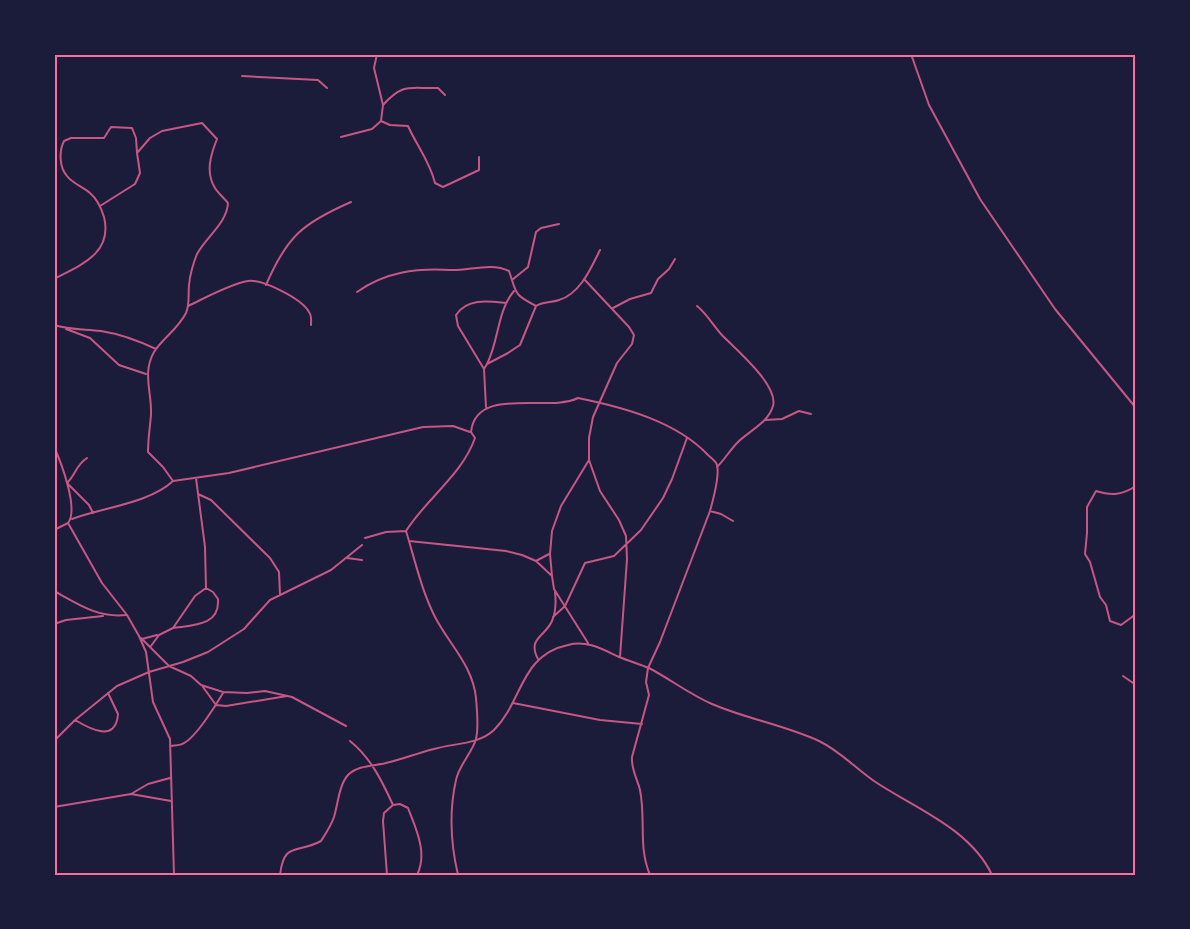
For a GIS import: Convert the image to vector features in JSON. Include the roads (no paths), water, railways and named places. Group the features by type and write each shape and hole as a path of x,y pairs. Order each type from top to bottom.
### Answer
{"street":[{"path":"341,137 372,129 381,121 383,105 374,68 377,54"},
{"path":"911,54 929,105 980,199 1055,309 1136,408"},
{"path":"242,76 318,80 327,88"},
{"path":"383,105 399,90 406,87 438,88 445,95"},
{"path":"381,121 390,125 408,126 432,168 435,183 443,187 479,170 479,157"},
{"path":"137,153 150,138 162,131 202,123 217,139 210,158 210,173 214,187 228,203 228,209 221,222 204,242 197,255 190,279 188,306 176,327 156,349 150,360 147,375 151,416 148,452 173,481"},
{"path":"54,279 92,258 99,250 106,234 100,206 90,193 66,176 61,163 61,147 64,141 71,138 104,138 111,127 132,128 136,138 140,173 135,184 100,206"},
{"path":"266,285 278,257 298,231 319,216 351,202"},
{"path":"512,280 528,267 536,232 541,228 559,224"},
{"path":"487,364 508,354 520,345 536,306 569,296 584,279 600,250"},
{"path":"612,309 630,299 651,293 658,279 669,269 675,259"},
{"path":"357,292 387,276 439,268 450,270 499,268 509,271 514,291 506,303 492,353 484,369"},
{"path":"584,279 634,335 632,344 617,363 598,403 589,438 589,460 600,490 619,520 627,543 620,657"},
{"path":"188,306 247,281 266,285 305,306 312,317 311,325"},
{"path":"514,291 536,306"},
{"path":"486,407 484,369 458,326 456,315 461,309 482,301 506,303"},
{"path":"697,306 730,344 742,354 771,390 774,401 763,421"},
{"path":"54,325 90,338 119,365 147,375"},
{"path":"64,328 104,332 144,343 156,349"},
{"path":"471,432 474,420 486,407 560,403 578,398 646,418 688,438 700,446 717,467"},
{"path":"650,875 643,853 640,789 631,764 649,695 646,682 648,668 710,511 717,467 737,443 763,421 769,418 782,419 799,411 811,414"},
{"path":"54,530 72,519 144,496 168,486 173,481 229,473 423,427 453,426 471,432 475,438 462,464 416,515 406,531 416,569 435,617 464,662 474,684 477,723 475,741 458,772 456,781 452,844 458,875"},
{"path":"553,617 565,606 585,563 614,556 641,530 663,498 688,438"},
{"path":"54,447 67,483 72,519"},
{"path":"67,483 75,476 80,463 87,458"},
{"path":"538,659 534,646 552,622 553,617 555,598 550,554 552,531 561,506 589,460"},
{"path":"196,478 205,547 206,588"},
{"path":"67,483 93,513"},
{"path":"1136,486 1127,492 1111,495 1096,491 1087,507 1085,554 1110,621 1121,625 1136,614"},
{"path":"198,494 211,500 270,558 279,572 280,595"},
{"path":"710,511 733,521"},
{"path":"68,523 102,583 127,615 146,652 153,702 168,733 170,746 174,875"},
{"path":"365,537 386,532 406,531"},
{"path":"409,541 506,551 536,561 552,576"},
{"path":"54,741 108,692 133,678 208,652 226,642 244,629 270,600 324,574 362,545"},
{"path":"536,561 550,554"},
{"path":"347,558 362,560"},
{"path":"142,639 159,635 172,628 206,622 217,614 218,599 206,588"},
{"path":"172,628 198,592 206,588"},
{"path":"554,589 588,643"},
{"path":"54,591 84,608 106,616"},
{"path":"54,624 66,620 127,615"},
{"path":"151,646 159,635"},
{"path":"139,636 169,666 191,676 216,705 226,706 288,696"},
{"path":"280,875 282,858 286,853 321,841 331,823 347,776 361,767 407,759 435,748 475,741 495,729 513,703 521,683 538,659 568,644 588,643 648,668 712,704 803,735 832,748 873,780 939,820 958,835 984,861 992,875"},
{"path":"1123,676 1136,685"},
{"path":"201,685 223,692 265,691 288,696 346,726"},
{"path":"75,720 94,732 108,731 115,726 118,714 108,692"},
{"path":"170,746 184,744 187,741 216,705 223,692"},
{"path":"247,693 248,703"},
{"path":"513,703 600,720 642,724"},
{"path":"351,741 384,784 393,805"},
{"path":"131,794 148,784 170,778"},
{"path":"54,807 131,794 171,801"},
{"path":"387,875 384,813 393,805 400,804 408,808 421,850 417,875"}]}
